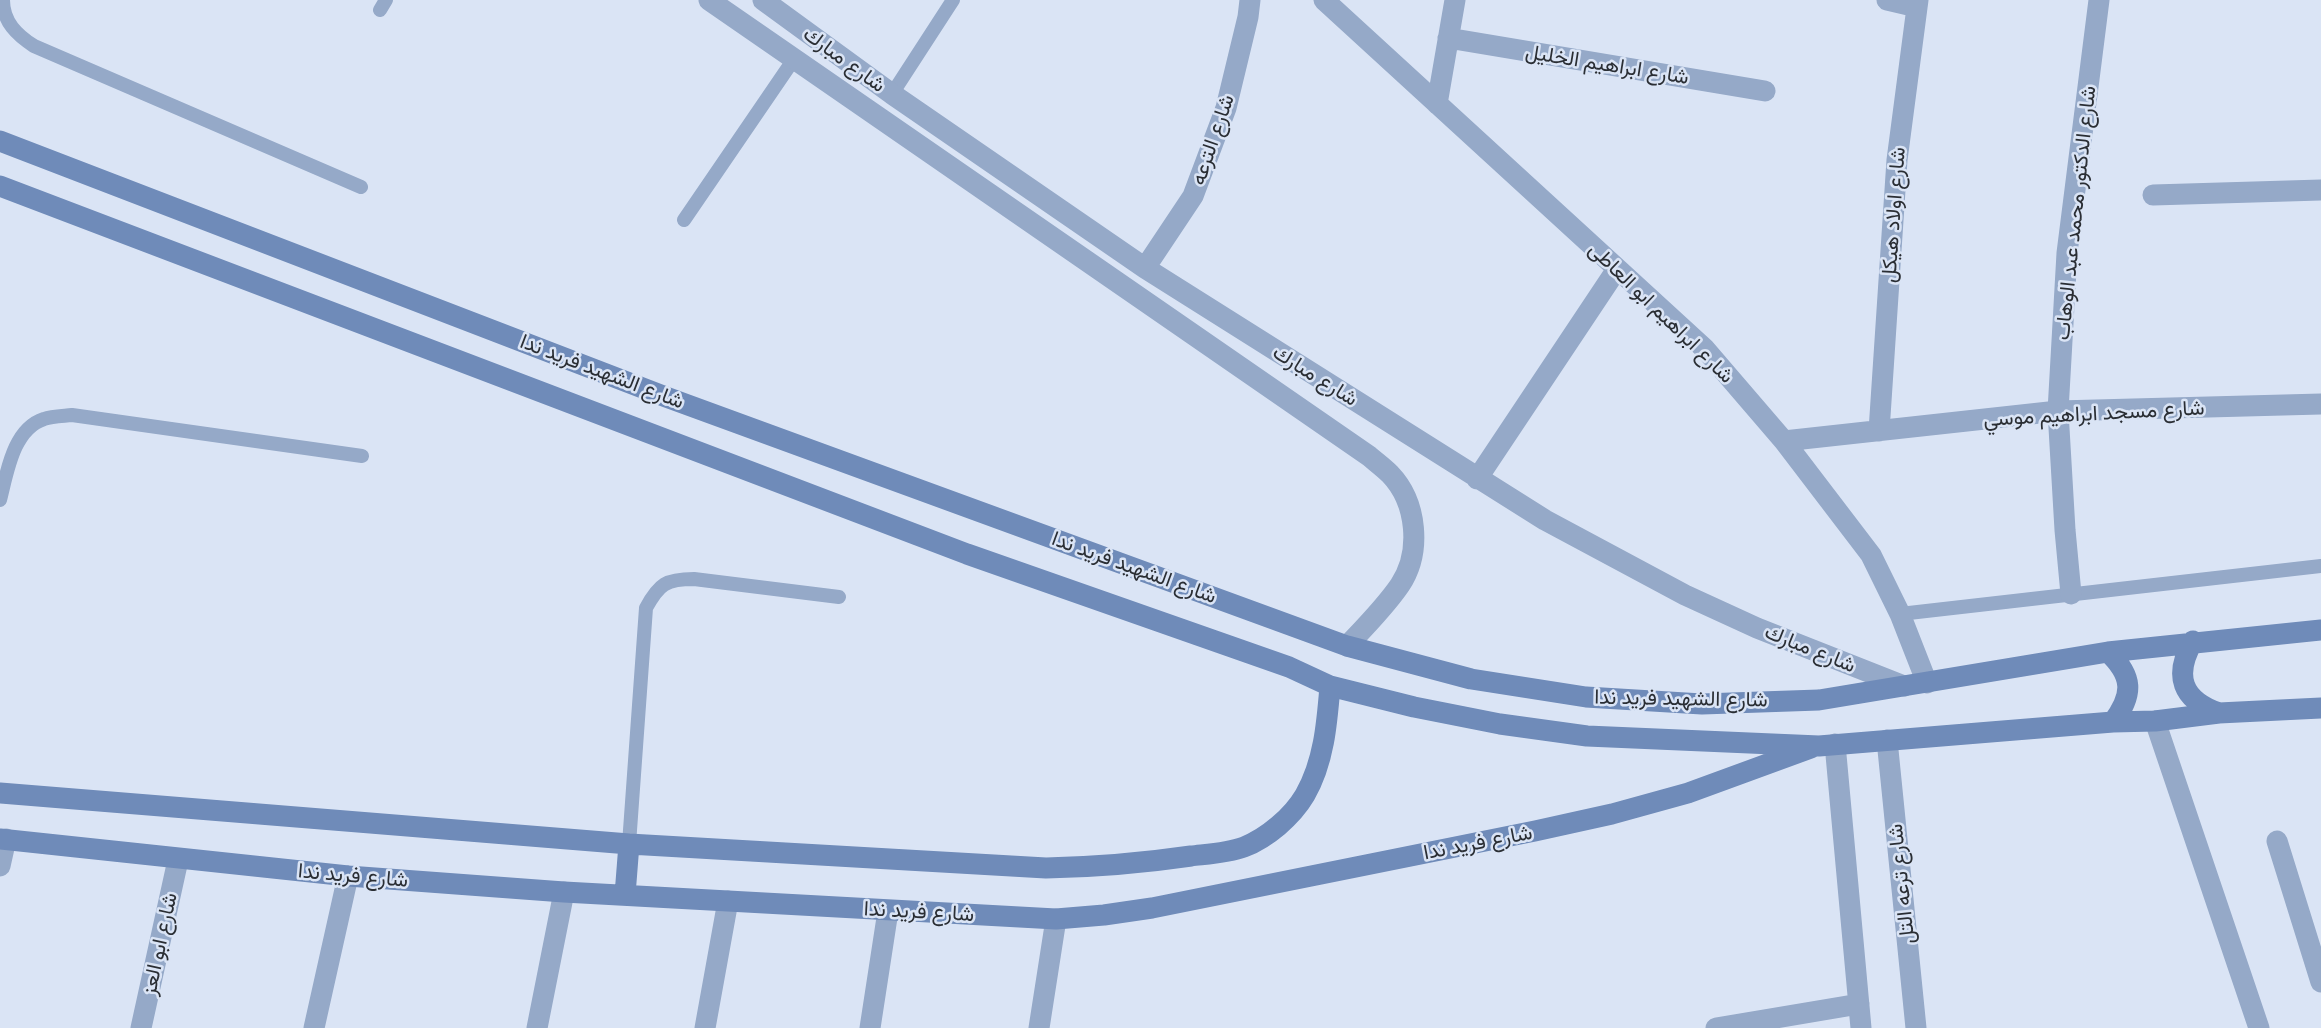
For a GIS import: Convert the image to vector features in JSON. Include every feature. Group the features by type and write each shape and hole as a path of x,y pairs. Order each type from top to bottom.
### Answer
{"main road":[{"name":"شارع الشهيد فريد ندا","path":"0,141 667,397 1347,646 1471,679 1586,697 1702,704 1819,700 2108,652 2193,641 2321,630"},
{"name":"شارع الشهيد فريد ندا","path":"0,187 967,554 1289,667 1330,686 1414,707 1500,724 1587,736 1827,745 2155,721 2220,713 2321,708"},
{"path":"2193,641 2184,657 2182,676 2189,694 2202,707 2220,713"},
{"path":"2108,652 2123,666 2129,685 2125,706 2113,722"},
{"path":"0,793 629,844 1046,867 1152,862 1244,847 1278,827 1304,796 1319,762 1327,727 1330,686"},
{"name":"شارع فريد ندا","path":"3,839 178,860 348,876 564,892 1056,919 1152,908 1535,831 1688,793 1827,745"},
{"path":"625,895 629,844"}],"street":[{"name":"شارع مبارك","path":"709,0 1369,456 1391,475 1406,499 1414,527 1412,557 1401,583 1347,646"},
{"name":"شارع مبارك","path":"763,0 892,94 1145,268 1477,479 1614,559 1685,595 1757,628 1904,686"},
{"name":"شارع الترعه","path":"1145,268 1194,196 1226,108 1250,0"},
{"name":"شارع ابراهيم ابو العاطى","path":"1324,0 1704,349 1784,441 1871,555 1900,614 1927,683"},
{"path":"1437,104 1455,0"},
{"path":"1887,0 1918,4"},
{"name":"شارع الدكتور محمد عبد الوهاب","path":"2071,594 2058,411 2067,253 2099,0"},
{"name":"شارع اولاد هيكل","path":"1879,432 1897,160 1918,4"},
{"name":"شارع ابراهيم الخليل","path":"1448,38 1765,91"},
{"path":"878,117 892,94"},
{"path":"2153,195 2321,190"},
{"path":"1477,479 1618,270"},
{"name":"شارع مسجد ابراهيم موسي","path":"1784,441 2058,411 2321,404"},
{"path":"2155,721 2259,1028"},
{"name":"شارع ترعه التل","path":"1887,740 1916,1028"},
{"path":"1827,745 1861,1028"},
{"path":"0,866 3,839"},
{"path":"2277,841 2321,982"},
{"name":"شارع ابو العز","path":"141,1028 178,860"},
{"path":"314,1028 348,876"},
{"path":"537,1028 564,892"},
{"path":"705,1028 727,901"},
{"path":"870,1028 888,911"},
{"path":"1039,1028 1056,919"},
{"path":"1716,1028 1859,1004"}],"lane":[{"path":"3,0 9,22 19,36 34,47 361,187"},
{"path":"892,94 953,0"},
{"path":"684,220 794,59"},
{"path":"0,500 18,438 42,419 72,415 362,456"},
{"path":"1900,614 2321,566"},
{"path":"629,844 646,608 656,590 673,579 694,579 839,597"}]}
